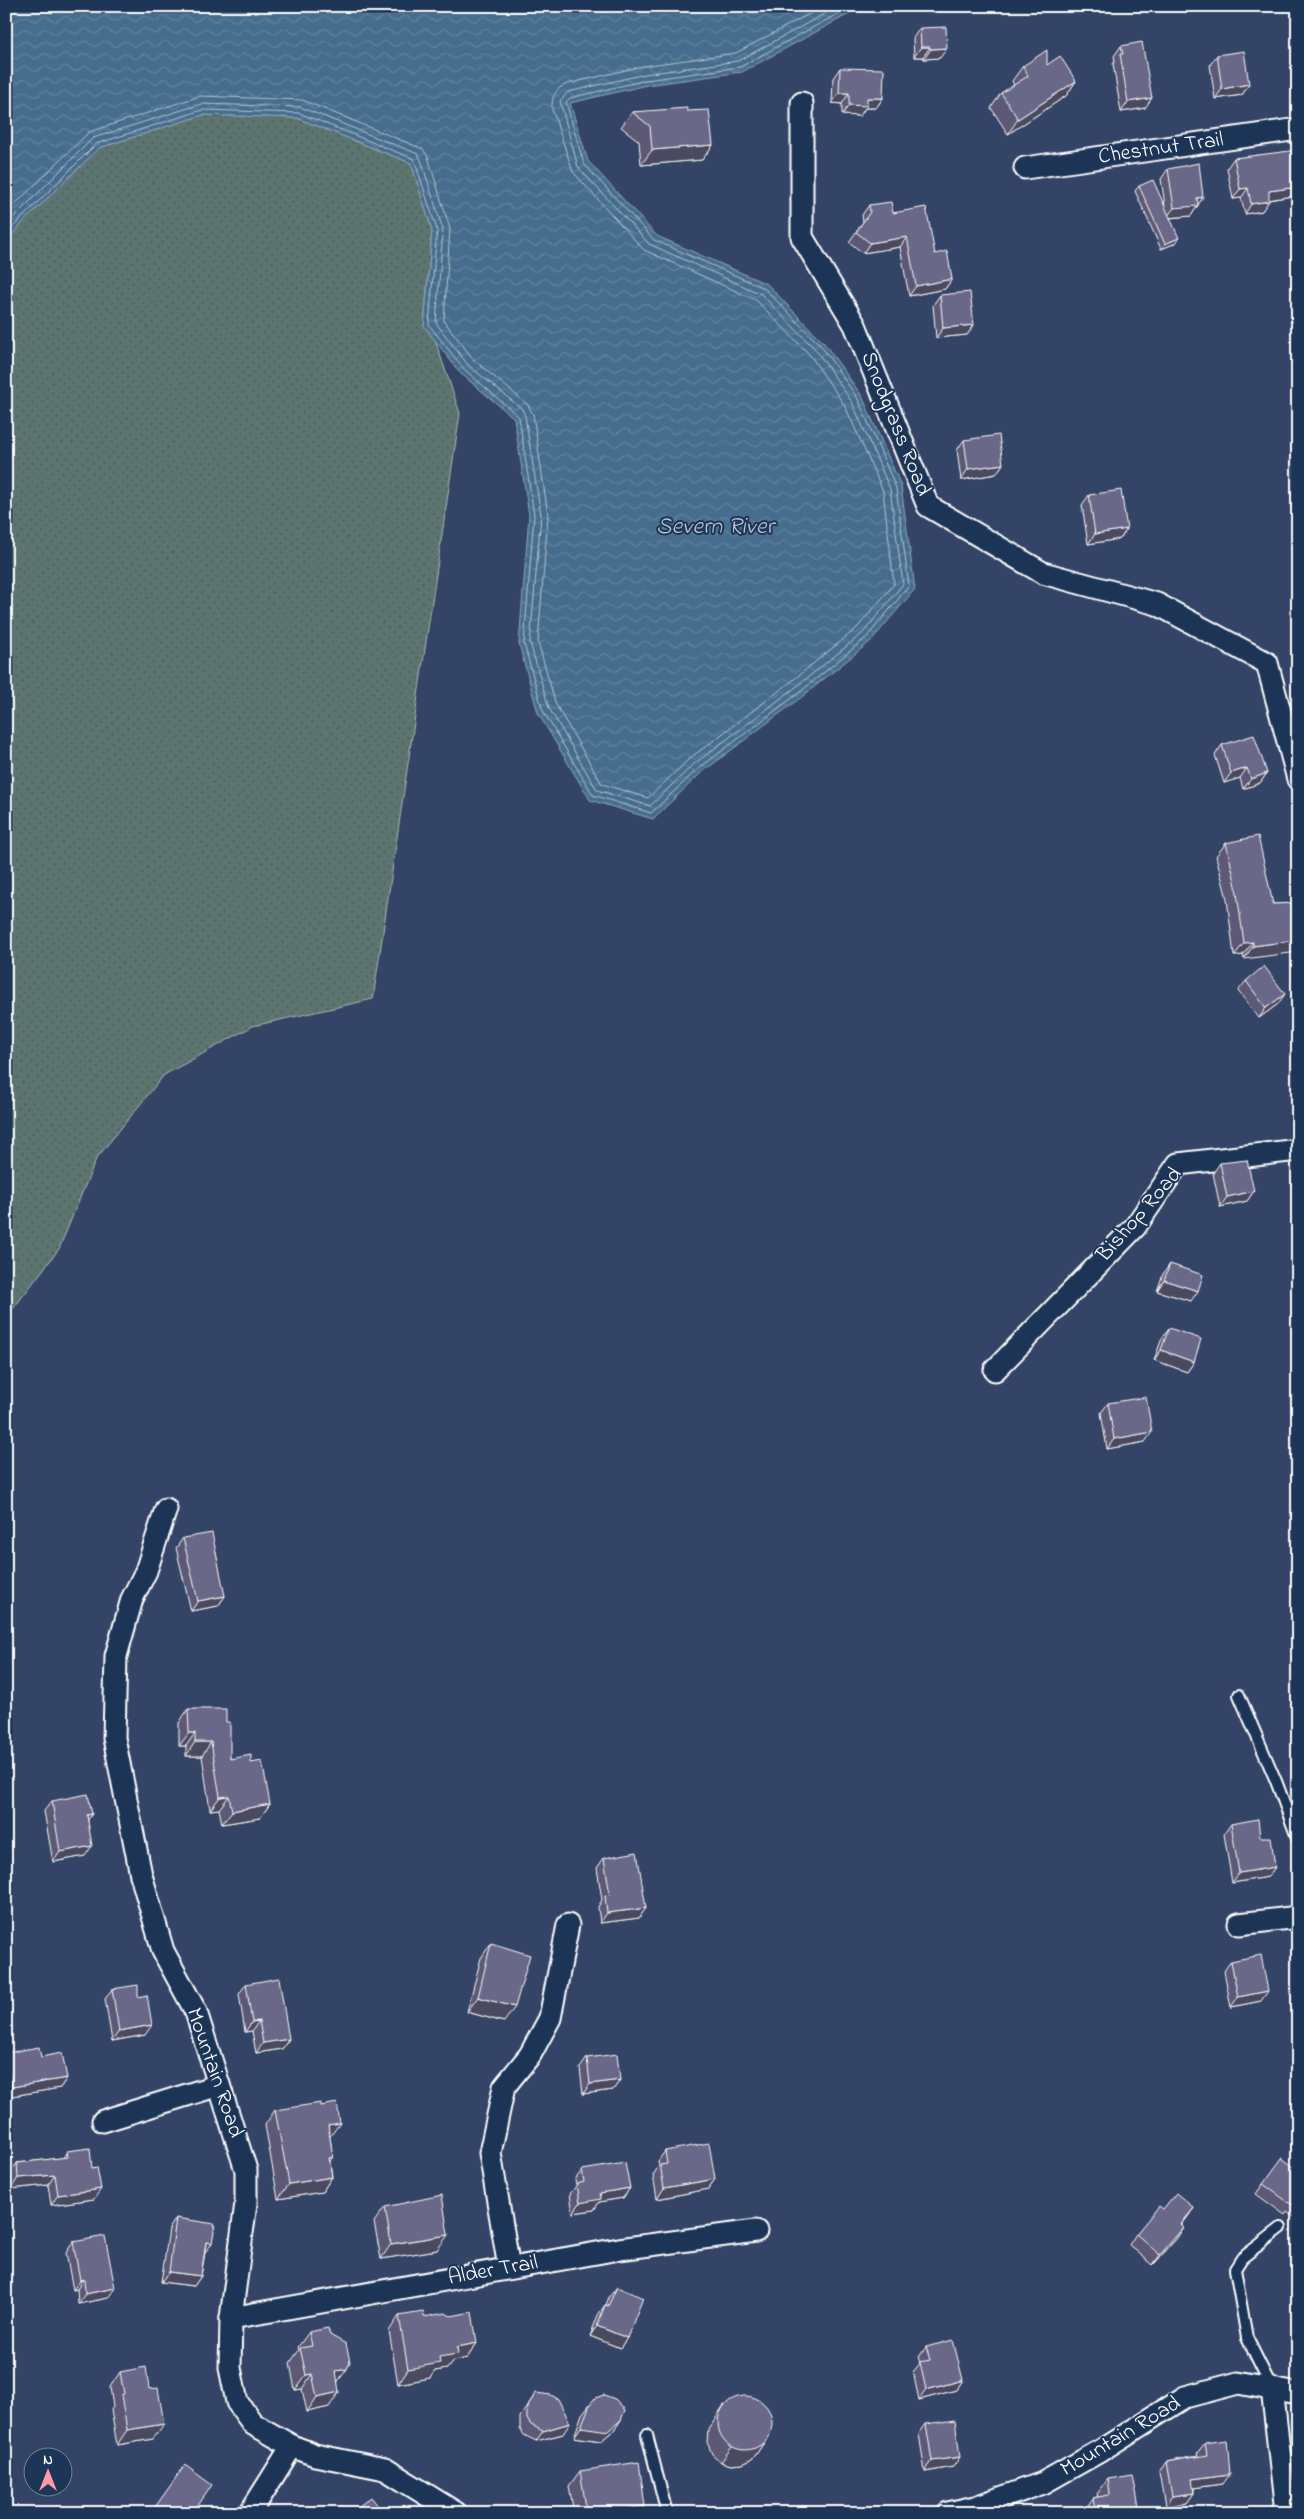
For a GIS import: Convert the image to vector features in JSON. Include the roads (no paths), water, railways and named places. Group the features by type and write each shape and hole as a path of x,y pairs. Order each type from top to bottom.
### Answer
{"street":[{"name":"Snodgrass Road","path":"802,102 802,238 855,325 928,506 1043,573 1157,604 1267,663 1298,779"},
{"name":"Chestnut Trail","path":"1025,168 1298,129"},
{"name":"Bishop Road","path":"995,1370 1135,1226 1178,1164 1298,1150"},
{"name":"Mountain Road","path":"166,1509 146,1571 132,1599 116,1656 114,1738 142,1875 163,1952 196,2012 246,2170 246,2203 231,2318 230,2368 237,2402 253,2424 292,2446 315,2455 385,2469 456,2513"},
{"path":"1239,1924 1298,1917"},
{"path":"509,2268 490,2153 504,2087 530,2056 550,2018 568,1925"},
{"path":"103,2121 220,2085"},
{"name":"Alder Trail","path":"231,2318 619,2249 756,2231"},
{"name":"Mountain Road","path":"948,2513 975,2507 1043,2483 1100,2451 1185,2397 1238,2382 1298,2394"},
{"path":"1272,2388 1286,2513"},
{"path":"250,2513 292,2446"}],"lane":[{"path":"1239,1695 1276,1781 1298,1840"},
{"path":"1272,2388 1247,2338 1235,2269 1242,2258 1281,2228"},
{"path":"647,2435 667,2513"}],"water":[{"name":"Severn River","path":"6,6 851,6 849,14 742,72 647,85 570,103 588,161 657,236 767,284 824,343 862,396 901,486 915,589 871,641 803,696 701,773 653,819 590,800 538,713 519,644 529,515 514,418 460,373 424,326 432,230 411,163 297,118 203,115 99,148 25,220 6,242"}]}
